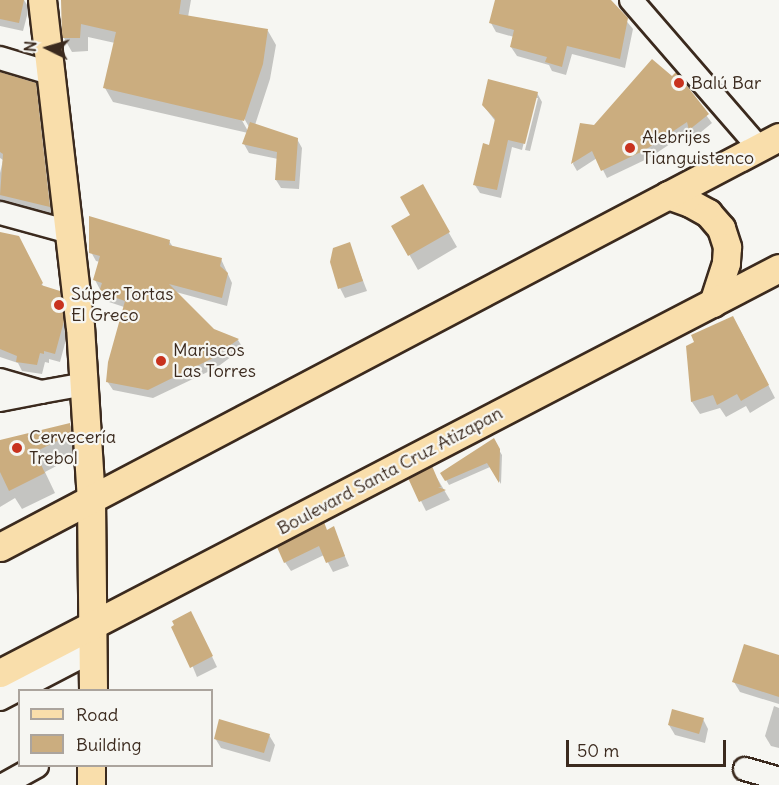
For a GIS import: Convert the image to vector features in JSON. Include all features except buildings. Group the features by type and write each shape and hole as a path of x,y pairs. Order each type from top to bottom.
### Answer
{"main road":[{"path":"42,0 53,74 85,384 91,499 93,689"},
{"path":"0,547 769,142"},
{"path":"668,195 708,213 721,228 727,247 726,263 713,303"},
{"name":"Boulevard Santa Cruz Atizapan","path":"0,673 94,638 779,268"},
{"path":"91,767 91,785"}],"street":[{"path":"631,0 769,142"},
{"path":"0,58 53,74"},
{"path":"0,213 70,232"},
{"path":"0,380 41,392"},
{"path":"0,400 85,384"},
{"path":"0,699 94,638"},
{"path":"3,785 34,767"},
{"path":"745,769 779,779"}],"place":[{"name":"Balú Bar","path":"679,83"},
{"name":"Alebrijes Tianguistenco","path":"630,148"},
{"name":"Súper Tortas El Greco","path":"59,305"},
{"name":"Mariscos Las Torres","path":"161,361"},
{"name":"Cervecería Trebol","path":"17,448"}]}
